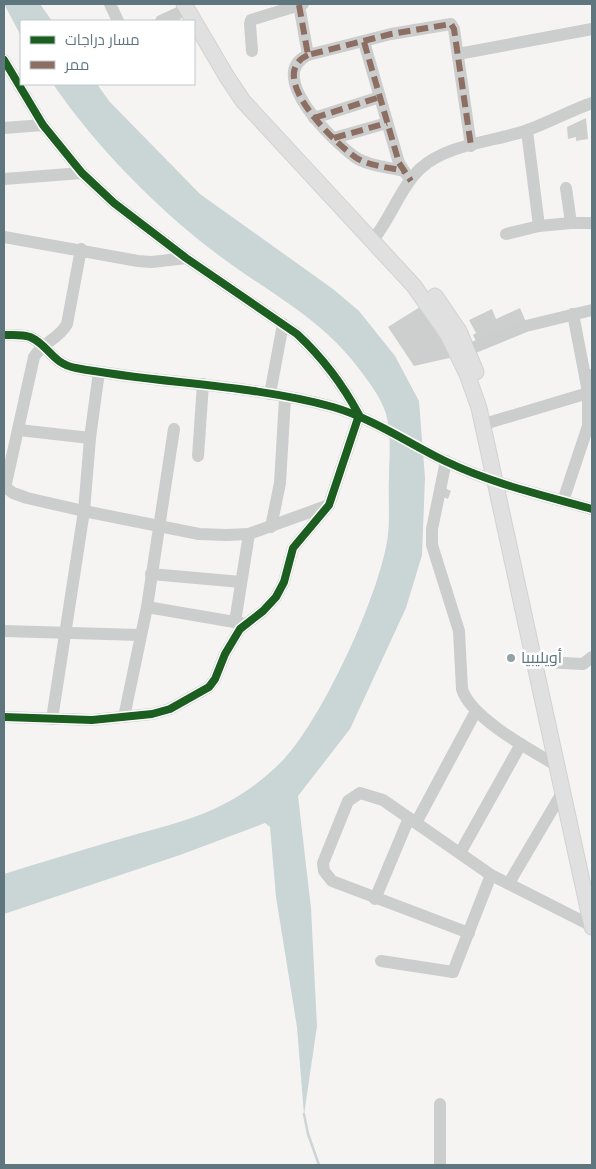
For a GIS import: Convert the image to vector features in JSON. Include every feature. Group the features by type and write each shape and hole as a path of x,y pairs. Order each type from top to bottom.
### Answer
{"main road":[{"path":"188,6 243,101 375,238 414,286 462,352 491,422 500,484 556,764 592,926"},
{"path":"462,352 500,484 543,662 592,882"}],"street":[{"path":"110,4 118,20"},
{"path":"252,51 250,24 252,20 301,5 308,55"},
{"path":"164,20 188,6"},
{"path":"407,176 355,157 314,118 300,95 292,69 295,63 308,55 391,34 451,24 454,30 458,54 471,146"},
{"path":"458,54 592,29"},
{"path":"364,42 398,163 407,176"},
{"path":"4,60 8,73 44,125 82,173 114,203 186,258 282,324 310,346 344,388 359,415 330,505 294,548 284,582 276,597 264,611 241,623 147,607"},
{"path":"314,118 380,97"},
{"path":"375,238 407,176 456,149 526,130 592,103"},
{"path":"334,138 387,123"},
{"path":"4,128 44,125"},
{"path":"526,130 539,226"},
{"path":"4,178 82,173"},
{"path":"566,188 571,223"},
{"path":"506,234 539,226 592,223"},
{"path":"4,237 152,262 186,258"},
{"path":"81,249 67,324 62,332 41,346 34,357 5,487 27,498 199,534 249,534 330,505"},
{"path":"462,352 526,326 592,310"},
{"path":"563,501 590,426 588,376 573,314"},
{"path":"270,394 282,324"},
{"path":"4,335 26,336 41,346 60,364 99,372 270,394 312,402 359,415 433,455 500,484 592,509"},
{"path":"52,719 84,511 90,438 99,372"},
{"path":"198,456 203,384"},
{"path":"491,422 588,393"},
{"path":"271,527 273,508 280,483 285,398"},
{"path":"124,717 147,607 174,429"},
{"path":"19,430 90,438"},
{"path":"446,461 432,529 432,545 459,631 462,689 465,698 476,710 521,744 556,764"},
{"path":"4,718 92,720 124,717 170,709 209,687 219,672 225,654 241,623 241,582 249,534"},
{"path":"151,574 241,582"},
{"path":"4,631 140,635"},
{"path":"543,662 583,664 592,658"},
{"path":"375,898 412,820 476,710"},
{"path":"460,853 521,744"},
{"path":"469,933 332,881 324,871 323,863 348,801 360,793 383,800 491,875 592,926"},
{"path":"509,883 562,793"},
{"path":"381,961 453,972 491,875"},
{"path":"440,1104 440,1165"}],"shaded area":[{"path":"4,4 40,4 51,20 20,20 20,34"},
{"path":"54,85 98,85 109,101 200,194 333,289 359,311 395,356 419,401 425,478 422,555 406,608 350,729 298,796 311,908 317,1026 304,1115 297,1027 276,897 270,827 265,823 180,855 4,914 4,874 193,818 232,800 271,772 299,740 316,714 348,653 374,588 388,535 390,437 388,422 381,401 356,365 342,348 310,319 221,257 175,220 109,155"}],"building":[{"path":"586,118 588,139 576,141 576,137 568,139 567,127"},
{"path":"423,305 454,357 414,366 388,327"},
{"path":"520,308 526,322 477,343 473,335 476,333 469,320 492,309 496,319"},
{"path":"443,487 451,491 448,499 440,495"}],"waterway":[{"path":"304,1114 308,1134 319,1165"}],"marked path":[{"path":"299,5 308,55 391,34 451,24 454,29 471,146"},
{"path":"364,42 399,163 411,181"},
{"path":"308,55 297,65 294,77 298,92 307,108 319,123 345,149 360,160 404,171"},
{"path":"314,118 380,97"},
{"path":"334,138 387,123"}],"cycle path":[{"path":"4,60 43,125 82,173 114,203 186,258 297,334 332,372 359,415 329,505 293,548 284,582 276,597 263,611 240,629 225,654 215,679 209,687 170,709 152,714 92,720 4,717"},
{"path":"4,335 30,337 42,345 61,363 76,368 140,378 269,393 333,407 363,418 463,469 518,488 592,509"}],"place":[{"name":"أويليبيا","path":"511,658"}]}
